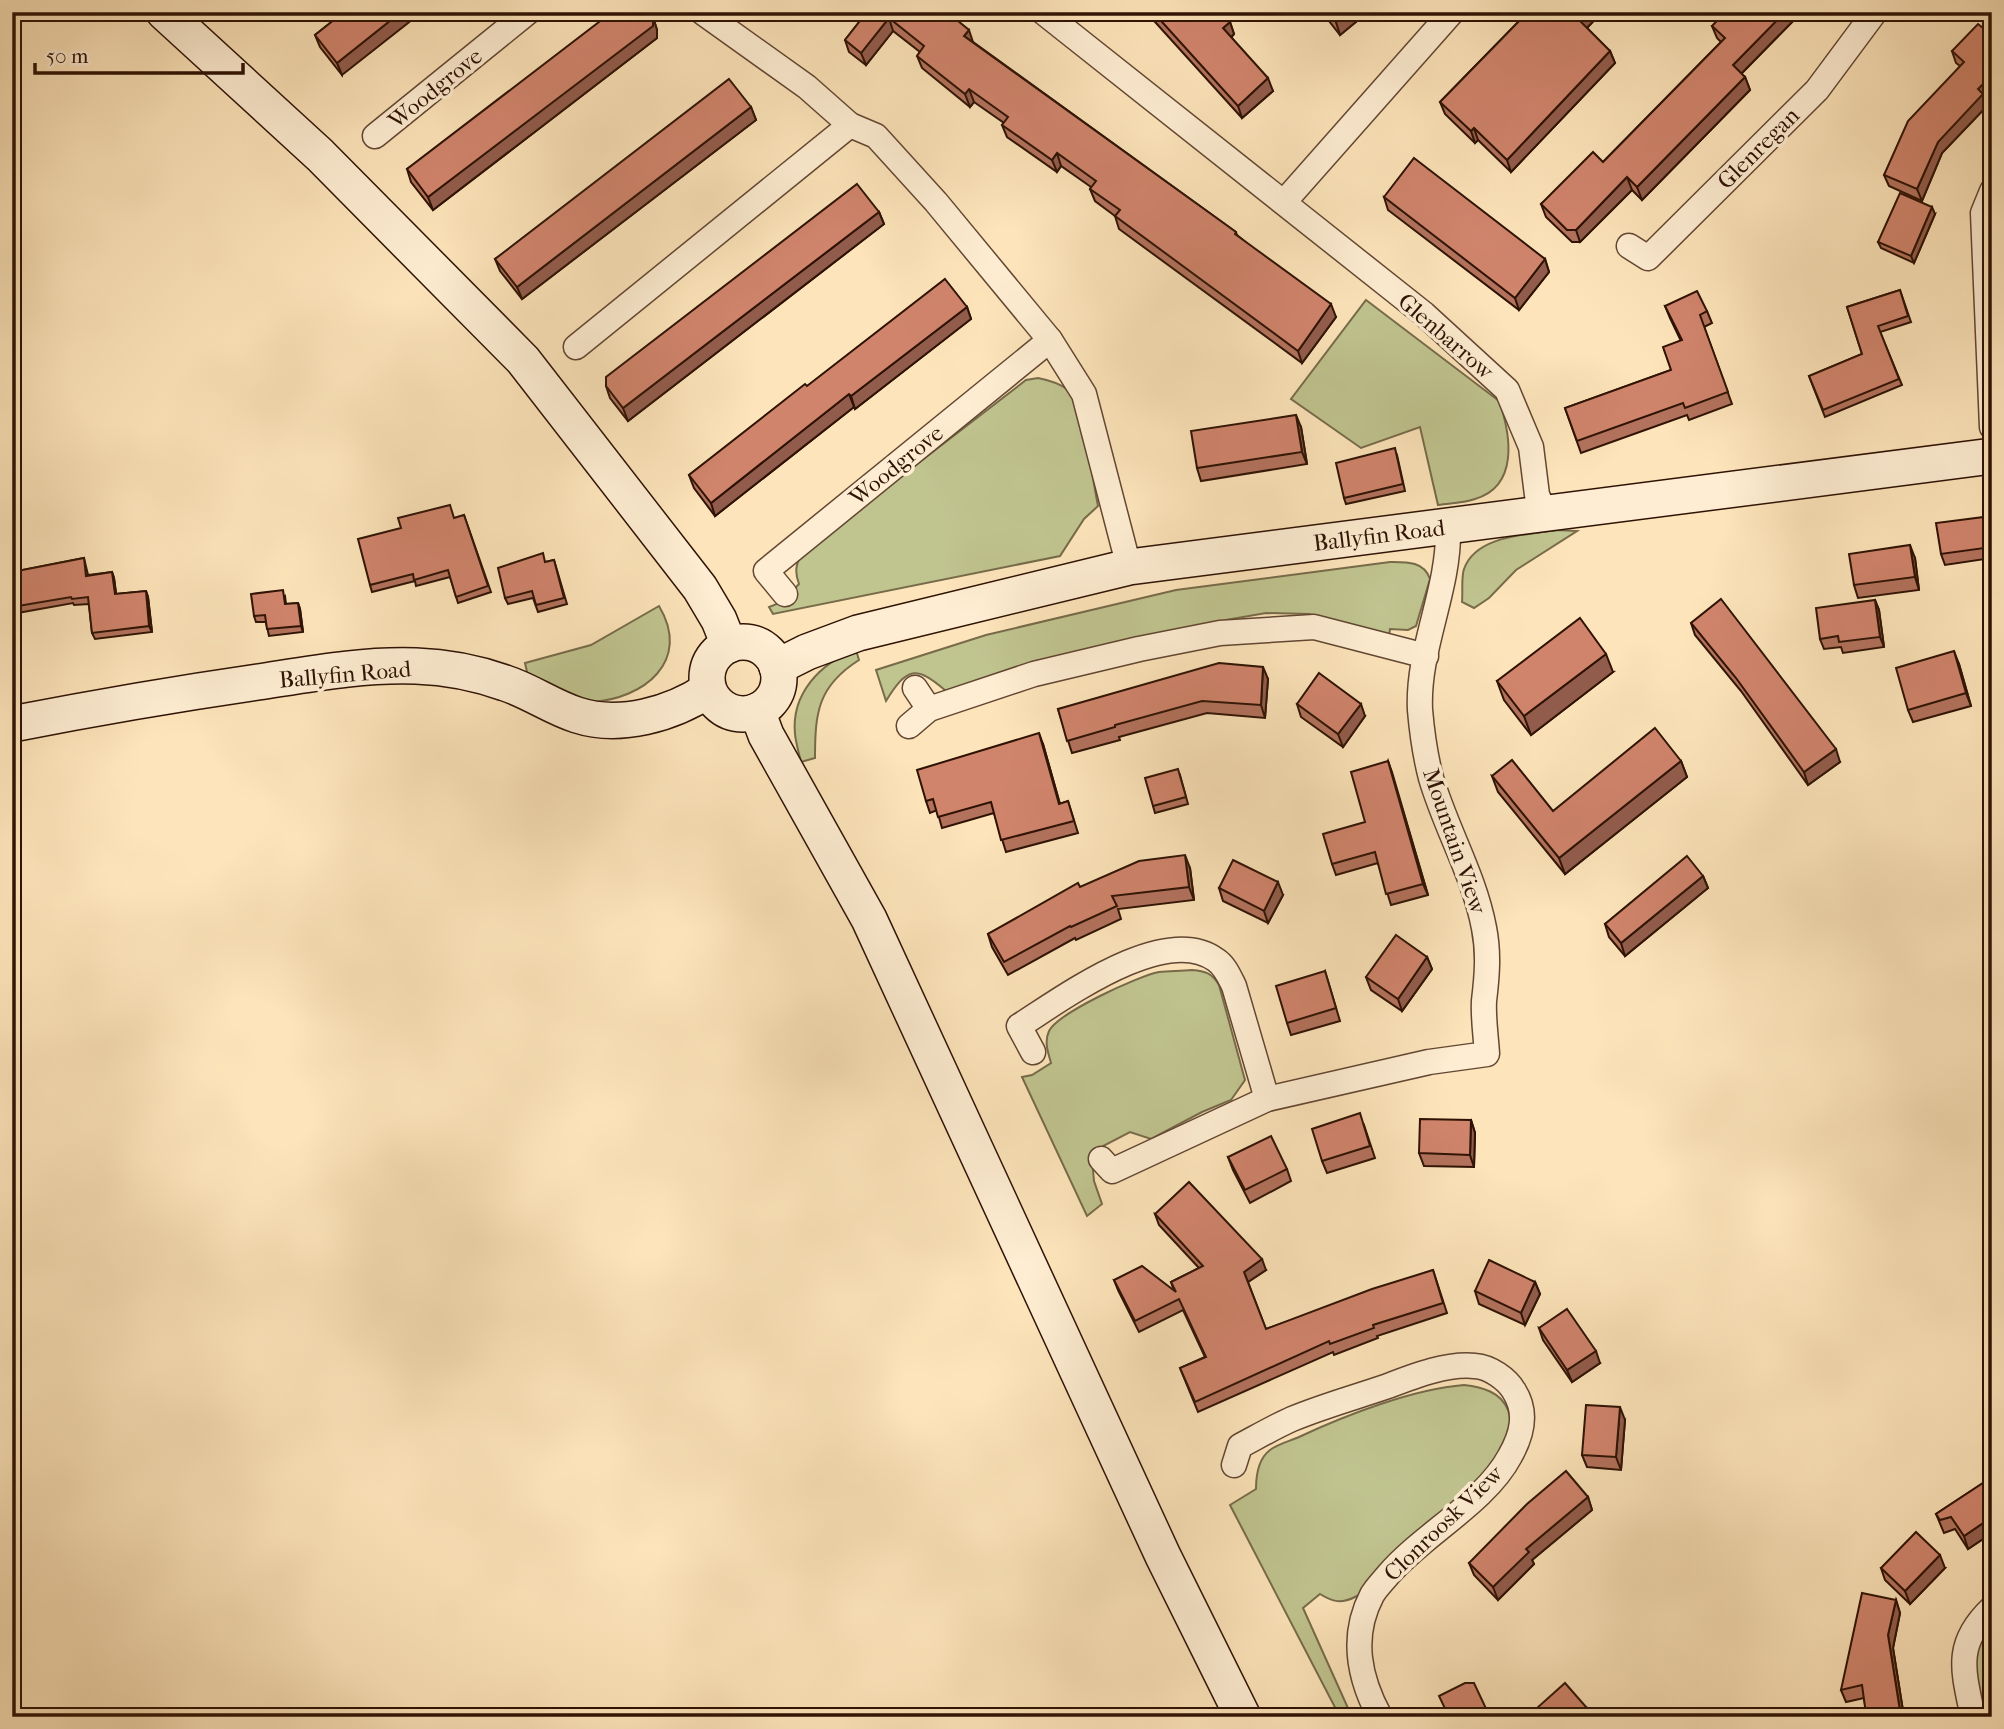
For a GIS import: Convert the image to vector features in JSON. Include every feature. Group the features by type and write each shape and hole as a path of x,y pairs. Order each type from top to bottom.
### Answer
{"street":[{"path":"164,12 320,155 523,360 700,588 719,620 729,645"},
{"name":"Woodgrove","path":"375,136 528,12"},
{"path":"702,12 807,87 850,125 876,136 936,201 1050,341 1084,394 1129,567"},
{"name":"Glenbarrow","path":"1043,12 1424,314 1507,390 1531,447 1537,495 1545,512"},
{"path":"1284,202 1452,12"},
{"name":"Glenregan","path":"1629,246 1648,258 1817,90 1875,12"},
{"path":"576,347 850,125"},
{"path":"1992,191 1983,213 1992,427"},
{"name":"Woodgrove","path":"785,594 766,570 1050,341"},
{"name":"Ballyfin Road","path":"778,667 807,652 858,633 1129,567 1992,456"},
{"name":"Mountain View","path":"1101,1159 1111,1171 1267,1099 1429,1062 1487,1054 1484,1003 1488,979 1484,927 1468,871 1432,780 1423,745 1419,682 1445,576 1449,551 1448,527"},
{"path":"909,726 922,698 1008,682 1087,660 1247,630 1314,627 1426,656"},
{"path":"752,643 772,656 778,667 778,689 773,698 757,712 737,715 727,711 719,706 708,690 706,679 712,658 729,645 752,643"},
{"name":"Ballyfin Road","path":"12,724 147,698 352,668 416,666 457,671 503,682 576,715 600,721 626,720 656,714 688,704 708,690"},
{"path":"757,712 766,735 869,919 1163,1556 1243,1717"},
{"path":"1033,1052 1019,1026 1073,992 1132,960 1178,950 1196,950 1217,961 1227,971 1234,986 1267,1099"},
{"name":"Clonroosk View","path":"1234,1465 1240,1446 1292,1419 1441,1369 1478,1366 1497,1374 1515,1392 1521,1406 1523,1423 1502,1470 1398,1564 1373,1593 1364,1615 1358,1642 1360,1668 1370,1699 1380,1717"},
{"path":"1973,1717 1962,1663 1966,1642 1975,1625 1992,1608"}],"green space":[{"path":"1366,300 1499,401 1506,429 1508,458 1499,483 1489,492 1471,500 1438,505 1420,427 1361,448 1291,399"},
{"path":"1038,378 1061,385 1073,399 1083,427 1098,506 1084,519 1060,556 773,614 769,607 782,602 799,584 797,567 804,551 1026,380"},
{"path":"1557,530 1577,531 1516,570 1489,598 1474,608 1462,602 1464,569 1479,549 1504,539"},
{"path":"1390,562 1419,566 1430,579 1416,626 1408,630 1390,629 1389,636 1309,614 1266,613 1226,620 946,691 927,677 913,674 900,681 886,701 876,670 986,635 1176,590"},
{"path":"659,606 668,626 670,644 666,660 657,674 645,685 610,699 585,702 529,681 525,663 591,645"},
{"path":"856,650 859,660 835,680 822,702 816,727 815,758 801,762 795,738 795,719 803,693 810,682 831,663"},
{"path":"1192,970 1208,973 1219,985 1245,1080 1231,1100 1151,1139 1130,1132 1103,1146 1092,1159 1094,1181 1102,1204 1087,1216 1022,1077 1032,1075 1051,1063 1047,1047 1049,1031 1055,1023 1082,1005 1149,975"},
{"path":"1464,1385 1496,1395 1508,1410 1508,1436 1494,1463 1453,1507 1393,1553 1361,1593 1341,1601 1320,1594 1303,1608 1352,1717 1340,1717 1230,1505 1256,1489 1260,1463 1270,1450 1277,1446 1380,1404 1444,1387"},
{"path":"1992,1626 1992,1717 1978,1717 1976,1657 1984,1636"}],"building":[{"path":"344,12 401,12 337,63 315,35"},
{"path":"612,12 649,12 653,17 653,26 428,197 407,169"},
{"path":"867,12 947,12 969,30 964,36 1236,232 1235,234 1331,304 1298,351 1115,216 1120,210 1090,189 1096,181 1057,153 1052,160 1002,125 1008,117 969,89 965,94 917,56 924,46 889,18 861,53 845,40"},
{"path":"1153,12 1221,12 1230,22 1223,28 1268,78 1238,106"},
{"path":"1328,12 1348,12 1336,22"},
{"path":"1528,12 1586,12 1579,20 1610,51 1507,160 1474,128 1471,131 1440,102"},
{"path":"1725,12 1785,12 1733,65 1745,77 1637,187 1627,177 1576,230 1567,230 1541,204 1593,152 1603,162 1725,38 1712,26"},
{"path":"1992,19 1992,75 1978,89 1983,94 1938,142 1917,189 1884,175 1908,121 1964,62 1952,51 1978,24 1983,28"},
{"path":"729,79 751,107 517,287 495,259"},
{"path":"1414,158 1545,259 1515,298 1384,197"},
{"path":"857,184 879,212 623,408 606,386 606,377"},
{"path":"1900,193 1932,207 1911,256 1878,242"},
{"path":"945,279 967,307 851,396 849,394 711,503 689,475"},
{"path":"1900,290 1908,316 1878,326 1899,379 1823,410 1809,376 1862,354 1847,307"},
{"path":"1697,291 1707,311 1700,315 1728,392 1685,408 1683,403 1577,441 1565,408 1671,370 1663,347 1682,340 1665,306"},
{"path":"1296,415 1302,452 1197,468 1191,431"},
{"path":"1395,448 1403,484 1344,498 1336,463"},
{"path":"450,505 454,518 464,515 488,586 456,597 448,570 414,580 413,574 370,585 358,539 401,528 398,518"},
{"path":"1992,516 1992,547 1941,554 1936,523"},
{"path":"1910,545 1915,577 1854,585 1849,554"},
{"path":"543,553 545,562 554,560 564,598 536,605 532,591 505,598 498,568"},
{"path":"84,558 86,576 112,572 115,594 146,591 149,626 92,633 88,597 71,597 12,607 12,572"},
{"path":"283,590 285,604 298,603 301,626 267,629 265,615 254,616 251,594"},
{"path":"1721,599 1836,749 1804,772 1736,678 1691,623"},
{"path":"1875,600 1880,637 1839,642 1838,636 1820,639 1816,608"},
{"path":"1580,618 1606,654 1524,716 1497,681"},
{"path":"1954,651 1966,693 1908,710 1896,668"},
{"path":"1219,663 1263,667 1261,705 1202,701 1067,741 1058,709"},
{"path":"1319,673 1361,704 1338,734 1297,704"},
{"path":"1655,728 1681,761 1559,858 1492,776 1512,760 1553,811"},
{"path":"1039,733 1059,804 1068,801 1074,821 1001,840 991,802 938,817 933,799 926,801 917,770"},
{"path":"1388,761 1423,884 1386,894 1375,852 1332,864 1323,834 1365,822 1351,772"},
{"path":"1178,769 1186,797 1153,806 1145,778"},
{"path":"1185,855 1189,887 1112,896 1117,906 1070,926 1004,962 988,934 1078,883 1080,887 1139,861"},
{"path":"1687,856 1703,876 1621,943 1605,924"},
{"path":"1233,860 1278,882 1264,911 1219,888"},
{"path":"1396,935 1427,957 1398,999 1366,977"},
{"path":"1325,971 1336,1008 1287,1023 1276,986"},
{"path":"1360,1113 1370,1146 1322,1161 1312,1129"},
{"path":"1420,1119 1471,1120 1470,1155 1419,1153"},
{"path":"1271,1136 1287,1169 1245,1190 1228,1157"},
{"path":"1189,1182 1262,1259 1244,1272 1266,1329 1372,1289 1433,1270 1443,1303 1373,1325 1374,1328 1330,1344 1329,1341 1195,1402 1180,1368 1206,1357 1179,1299 1135,1321 1114,1280 1142,1266 1176,1292 1171,1282 1203,1266 1155,1214"},
{"path":"1489,1260 1535,1282 1521,1313 1475,1291"},
{"path":"1567,1309 1596,1351 1567,1370 1539,1328"},
{"path":"1586,1405 1620,1407 1616,1457 1582,1455"},
{"path":"1566,1471 1588,1497 1526,1549 1529,1552 1493,1587 1469,1563 1527,1504"},
{"path":"1992,1477 1992,1517 1964,1536 1951,1517 1940,1520 1936,1514"},
{"path":"1916,1532 1940,1555 1905,1591 1881,1568"},
{"path":"1862,1593 1896,1600 1888,1635 1901,1717 1873,1717 1872,1713 1866,1714 1862,1685 1841,1690"},
{"path":"1465,1683 1474,1683 1490,1717 1449,1717 1439,1696"},
{"path":"1565,1683 1586,1707 1600,1717 1545,1717 1537,1708"}]}
